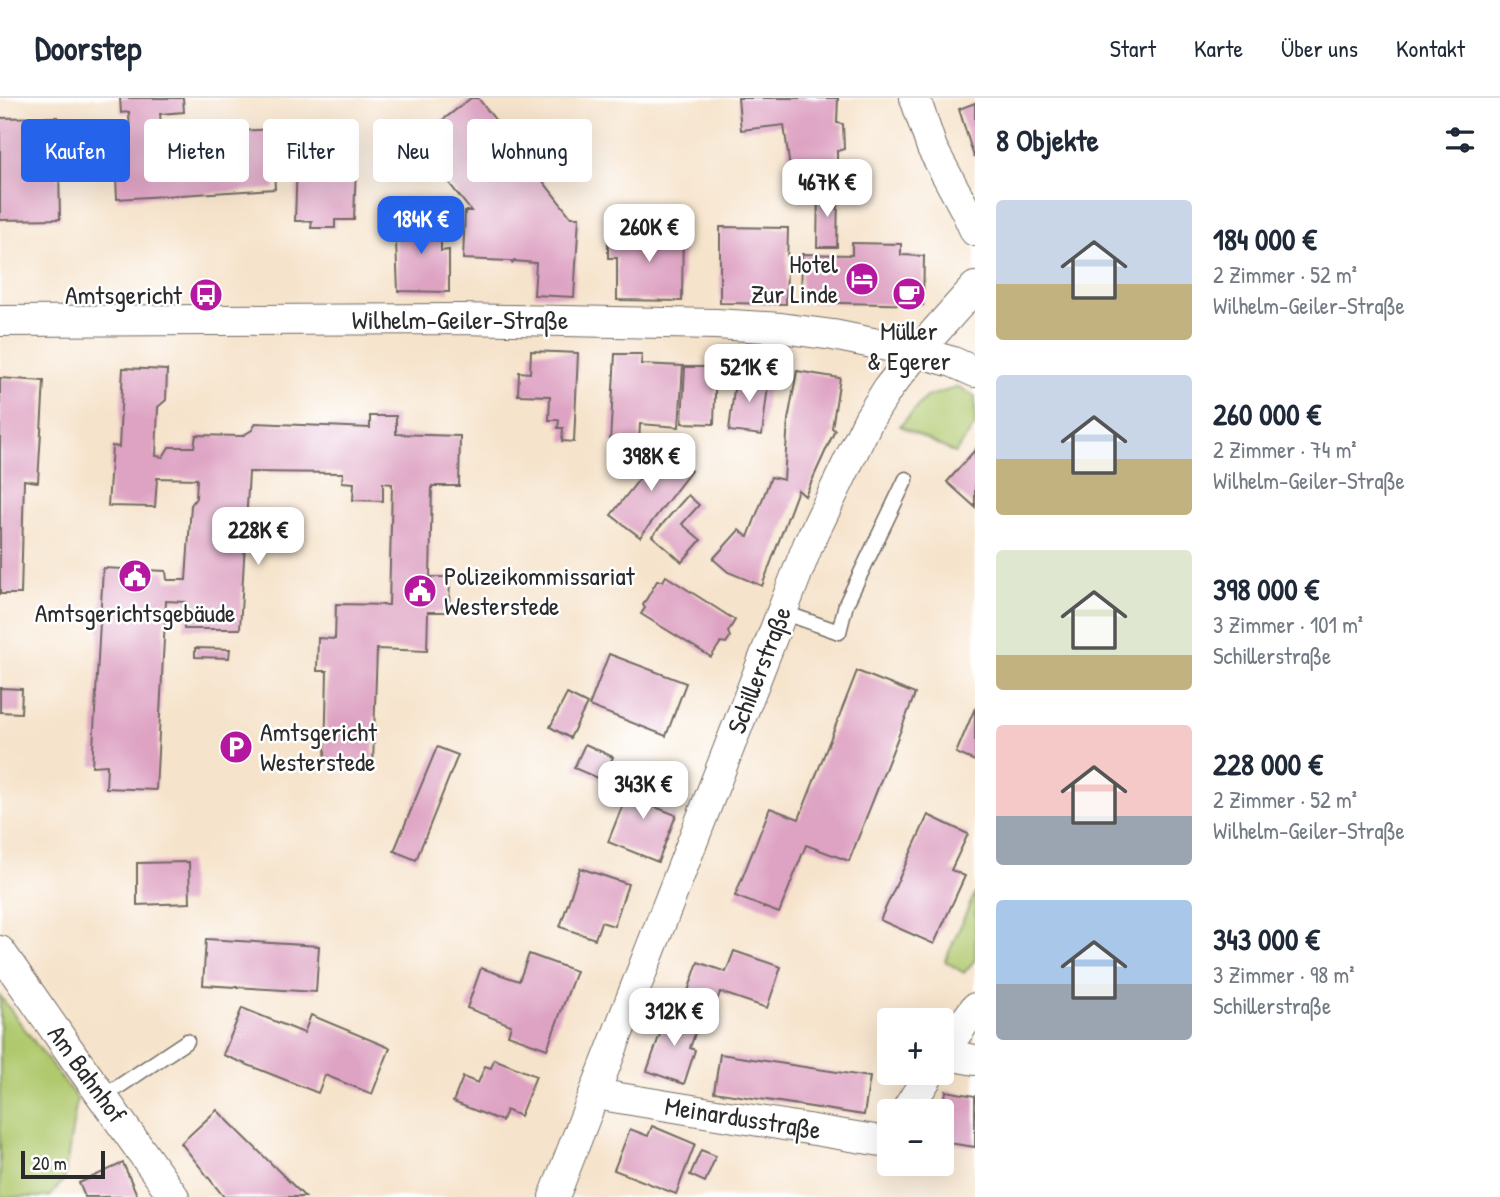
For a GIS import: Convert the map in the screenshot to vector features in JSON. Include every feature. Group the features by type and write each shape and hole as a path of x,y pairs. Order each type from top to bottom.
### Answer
{"street":[{"path":"915,98 932,148 975,231"},
{"name":"Schillerstraße","path":"554,1197 808,545 869,419 889,387 975,287"},
{"name":"Wilhelm-Geiler-Straße","path":"0,321 460,319 716,324 781,328 833,335 917,352 953,362 975,372"},
{"name":"Am Bahnhof","path":"0,951 174,1197"},
{"path":"954,1037 975,1008"},
{"path":"954,1056 975,1060"},
{"name":"Meinardusstraße","path":"595,1094 877,1140"}],"lane":[{"path":"782,612 839,632 846,604 906,479"},
{"path":"103,1097 187,1041"}],"green space":[{"path":"958,387 975,396 975,426 955,453 900,426 926,397"},
{"path":"975,893 975,960 964,973 945,961"},
{"path":"0,996 77,1099 64,1180 49,1197 0,1197"}],"building":[{"path":"120,98 183,98 184,112 160,114 160,119 144,119 144,182 249,182 249,130 263,130 263,182 275,182 275,189 117,199 116,182 130,182 130,119 129,112 121,113"},
{"path":"471,98 478,98 494,119 467,119 467,182 544,182 571,217 579,217 574,297 534,295 536,263 463,259 465,211 471,211 448,182 453,182 453,119 444,119"},
{"path":"738,98 838,98 837,123 843,124 844,149 837,151 837,174 791,176 784,125 741,130"},
{"path":"975,103 975,157 974,157 959,109"},
{"path":"58,117 21,119 21,182 59,182 60,219 0,220 0,118"},
{"path":"296,182 355,182 354,220 335,220 335,228 311,228 312,221 295,221"},
{"path":"818,190 838,191 837,247 817,247"},
{"path":"395,218 430,218 441,230 441,251 449,250 449,292 398,291"},
{"path":"660,225 683,226 682,301 617,300 617,258 608,258 608,232 660,233"},
{"path":"720,227 788,228 786,304 720,303"},
{"name":"Hotel Zur Linde","path":"852,243 901,244 901,255 924,256 923,305 801,302 802,254 852,255"},
{"path":"531,351 578,353 574,442 562,441 563,428 558,428 559,420 549,420 550,396 518,395 519,372 530,373"},
{"path":"615,354 642,354 641,364 683,366 679,427 640,424 639,443 610,442"},
{"path":"685,367 716,367 714,424 682,423"},
{"name":"Amtsgerichtsgebäude","path":"123,368 167,370 166,400 158,407 156,456 163,457 169,447 194,447 196,435 242,436 252,430 256,423 370,428 370,416 396,416 396,434 460,436 459,486 432,486 430,577 450,577 449,612 428,612 427,651 377,649 373,763 325,761 327,671 317,671 318,638 335,639 336,604 389,605 392,484 383,483 383,501 353,500 354,483 342,482 343,473 249,472 240,629 184,629 186,602 166,601 156,790 106,788 107,765 92,766 103,568 166,571 167,580 186,580 191,505 196,498 197,479 157,478 155,507 108,506 112,446 119,447"},
{"path":"797,371 840,378 832,428 835,430 805,496 798,490 762,586 728,572 713,559 739,530 748,537 771,477 784,480 788,420"},
{"path":"736,373 769,377 762,435 729,431"},
{"path":"0,378 44,381 38,482 24,480 21,594 0,594"},
{"path":"663,449 691,471 640,537 611,515"},
{"path":"975,450 975,507 947,482"},
{"path":"688,495 699,505 682,524 701,540 682,562 652,536"},
{"path":"666,576 735,620 728,632 730,637 726,643 721,642 711,657 641,614 645,608 643,605 657,581 663,581"},
{"path":"195,648 230,649 229,658 195,657"},
{"path":"609,654 686,683 666,736 589,706"},
{"path":"857,671 915,694 849,861 806,845 779,913 735,896 770,808 799,819"},
{"path":"0,688 22,689 21,713 0,712"},
{"path":"567,694 587,704 570,738 550,727"},
{"path":"975,708 975,761 956,753"},
{"path":"585,744 613,757 602,780 574,768"},
{"path":"437,747 458,755 416,860 394,851"},
{"path":"635,774 664,785 655,807 676,815 658,862 608,842"},
{"path":"928,815 968,834 951,870 965,876 934,944 880,920"},
{"path":"189,862 190,903 137,905 137,863"},
{"path":"580,868 628,884 614,926 601,922 595,939 560,927"},
{"path":"206,939 319,946 316,992 203,985"},
{"path":"734,951 781,967 767,1008 720,992 713,1013 684,1003 698,962 726,972"},
{"path":"529,954 576,971 547,1049 508,1035 511,1025 467,1008 481,968 519,981"},
{"path":"242,1008 304,1033 311,1015 390,1048 372,1094 325,1075 318,1093 223,1055"},
{"path":"668,1011 699,1022 690,1048 695,1050 684,1084 647,1071"},
{"path":"720,1054 870,1077 864,1115 714,1092"},
{"path":"494,1059 536,1076 520,1116 506,1110 502,1121 453,1102 463,1077 478,1083 485,1066 491,1068"},
{"path":"946,1091 975,1096 975,1147 954,1144 954,1099 945,1099"},
{"path":"217,1110 305,1197 224,1197 181,1143"},
{"path":"652,1126 695,1144 676,1194 614,1170 630,1129 648,1136"},
{"path":"701,1150 716,1156 705,1182 690,1175"},
{"path":"123,1163 138,1197 85,1197 79,1183"}],"place":[{"name":"Hotel Zur Linde","path":"862,279"},
{"name":"Müller & Egerer","path":"909,294"},
{"name":"Amtsgericht","path":"206,295"},
{"name":"Amtsgerichtsgebäude","path":"135,576"},
{"name":"Polizeikommissariat Westerstede","path":"420,591"},
{"name":"Amtsgericht Westerstede","path":"236,747"}]}
